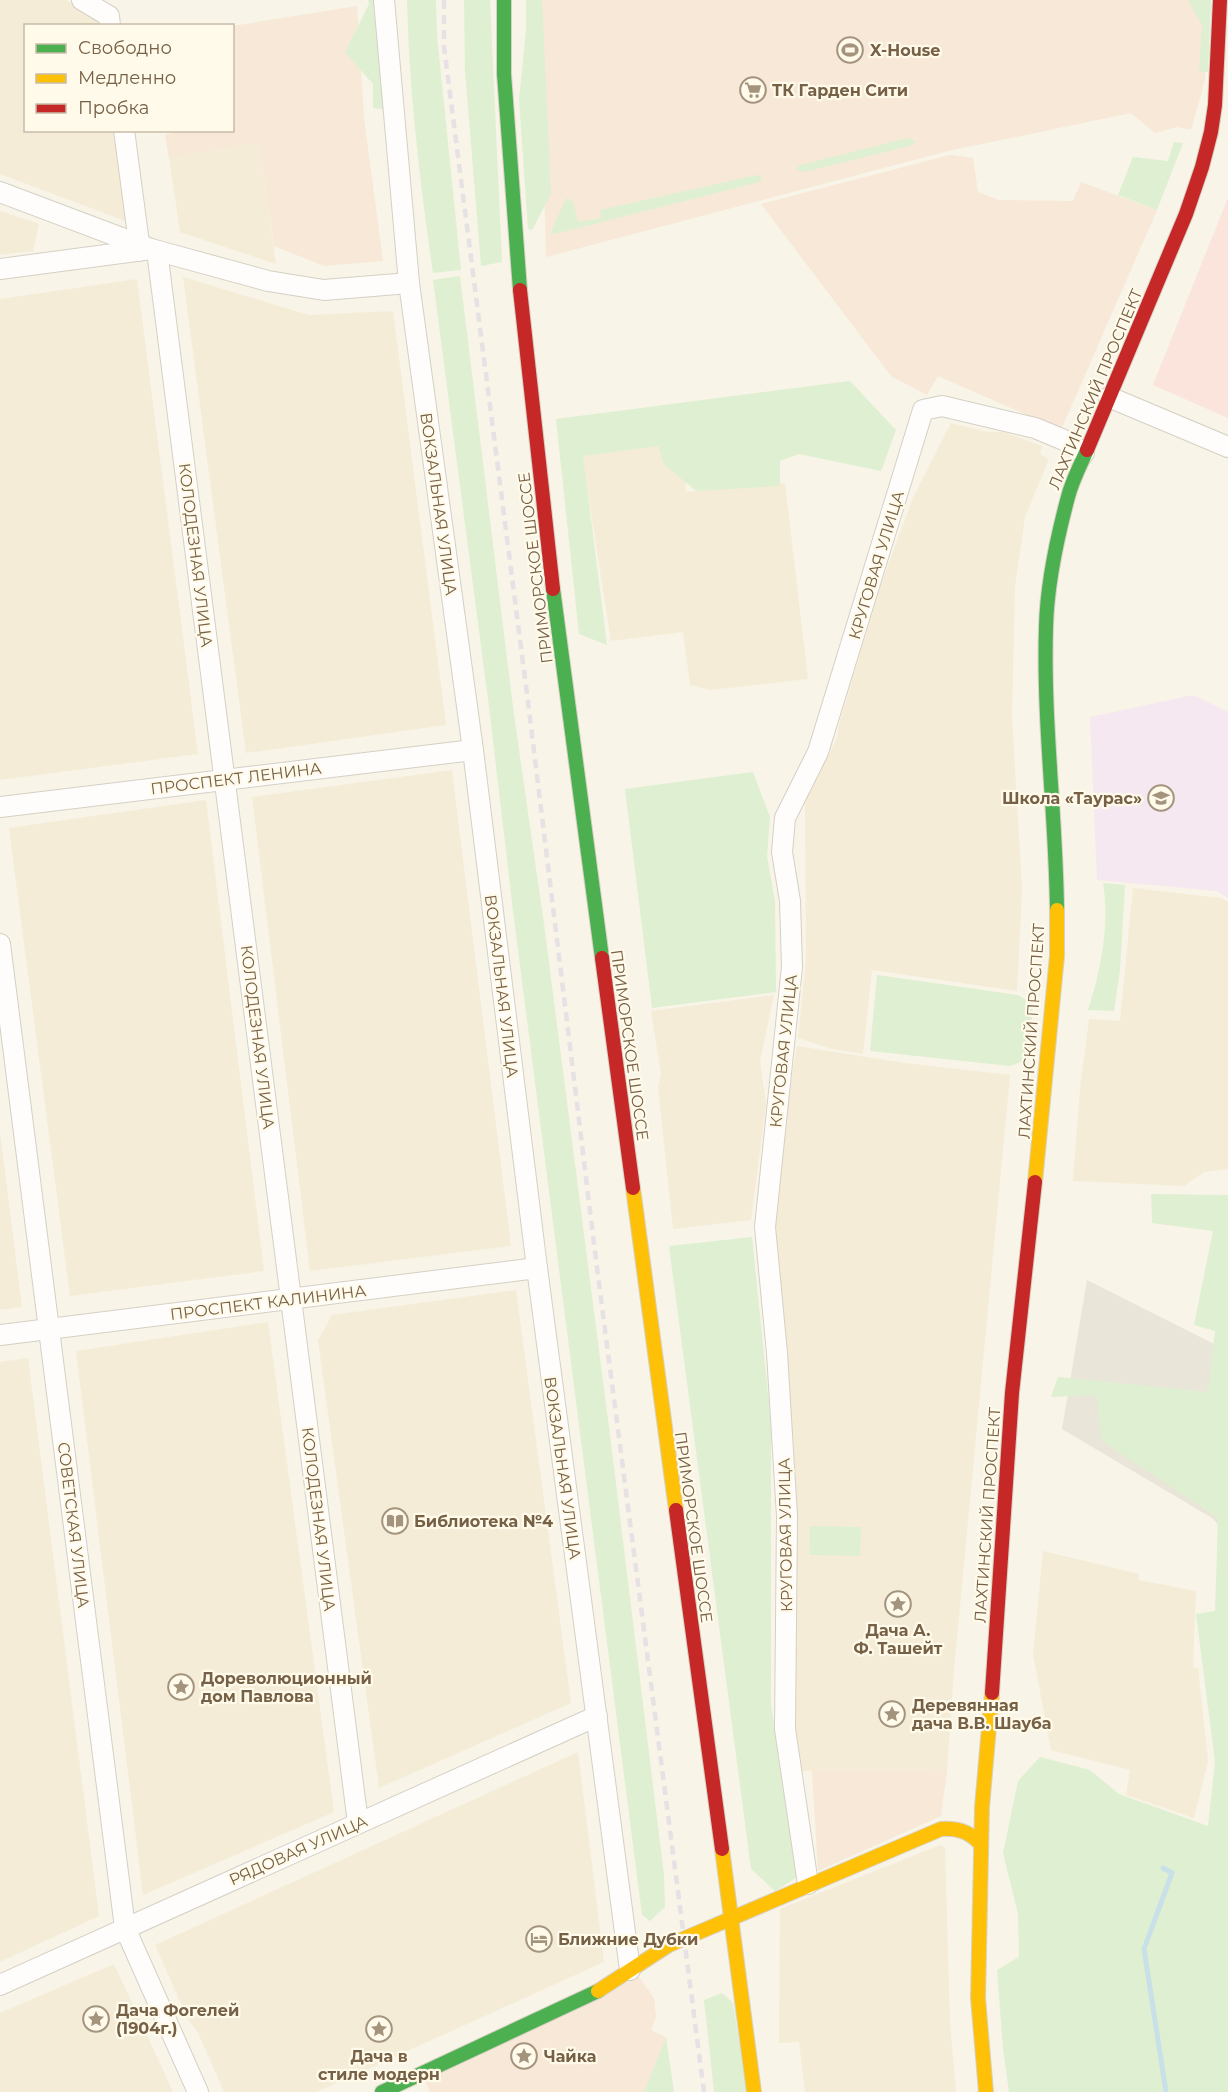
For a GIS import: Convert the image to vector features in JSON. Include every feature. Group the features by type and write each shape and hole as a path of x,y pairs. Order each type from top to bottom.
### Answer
{"main road":[{"name":"ПРИМОРСКОЕ ШОССЕ","path":"504,0 504,74 517,260 551,576 754,2092"},
{"name":"ЛАХТИНСКИЙ ПРОСПЕКТ","path":"986,2092 978,1998 980,1843 1012,1393 1047,1076 1057,956 1056,862 1047,700 1046,626 1052,572 1068,495 1199,178 1215,98 1220,0"},
{"path":"382,2092 597,1992 669,1945 941,1828 957,1828 971,1832 980,1843"}],"street":[{"path":"82,0 110,21"},
{"name":"ВОКЗАЛЬНАЯ УЛИЦА","path":"384,0 409,284 473,750 537,1268 630,1970"},
{"name":"КОЛОДЕЗНАЯ УЛИЦА","path":"124,132 147,249 225,780 358,1823"},
{"path":"0,192 147,249 268,280 324,290 409,284"},
{"path":"0,269 147,249"},
{"path":"1109,397 1228,447"},
{"name":"КРУГОВАЯ УЛИЦА","path":"808,1884 785,1729 786,1505 777,1342 765,1227 792,967 790,900 782,852 785,818 818,752 923,410 942,406 1035,428 1064,440 1084,453"},
{"name":"ПРОСПЕКТ ЛЕНИНА","path":"0,807 473,750"},
{"name":"СОВЕТСКАЯ УЛИЦА","path":"0,944 125,1929 198,2092"},
{"name":"ПРОСПЕКТ КАЛИНИНА","path":"0,1335 537,1268"},
{"name":"РЯДОВАЯ УЛИЦА","path":"0,1985 597,1716"}],"shaded area":[{"path":"0,0 66,0 104,24 24,24 24,132 116,132 128,222 0,174"},
{"path":"540,0 1209,0 1205,80 1191,130 1177,127 1155,133 1131,113 948,151 546,257"},
{"path":"357,6 364,119 383,261 324,266 274,246 259,142 169,158 165,135 176,132 234,132 234,26"},
{"path":"259,141 276,264 180,232 169,158"},
{"path":"950,155 973,158 978,192 999,200 1073,201 1081,182 1157,210 1061,430 938,376 927,395 891,376 761,204"},
{"path":"1228,198 1228,418 1153,385"},
{"path":"0,211 39,224 33,251 0,255"},
{"path":"183,277 309,315 393,311 446,725 246,753"},
{"path":"137,279 198,754 0,780 0,299"},
{"path":"951,423 988,432 1004,432 1042,446 1040,454 1049,459 1025,517 1015,586 1012,717 1022,889 1017,991 872,970 863,1054 832,1049 798,1038 806,961 805,803 837,738 839,724 880,587 913,498"},
{"path":"578,430 682,442 686,492 785,483 808,679 710,690 690,685 683,632 611,641"},
{"name":"Школа «Таурас»","path":"1193,695 1228,712 1228,898 1217,891 1097,880 1090,717"},
{"path":"452,770 511,1246 310,1271 252,797"},
{"path":"206,800 264,1271 70,1296 9,828"},
{"path":"1133,888 1221,898 1228,902 1228,1169 1204,1172 1184,1186 1073,1181 1080,1089 1089,1019 1120,1021"},
{"path":"774,995 760,1061 766,1104 751,1220 673,1229 658,1087 661,1074 651,1011"},
{"path":"797,1046 905,1063 1010,1075 954,1670 947,1770 798,1771 794,1719 796,1522 786,1340 775,1238 781,1145"},
{"path":"0,1132 22,1307 0,1310"},
{"path":"1087,1280 1228,1351 1228,1535 1212,1518 1062,1429"},
{"path":"516,1290 571,1703 379,1788 318,1340 332,1315"},
{"path":"268,1322 334,1812 143,1895 76,1351"},
{"path":"28,1358 99,1916 0,1962 0,1362"},
{"path":"1043,1551 1139,1574 1139,1580 1196,1591 1193,1668 1198,1668 1208,1761 1194,1818 1126,1795 1130,1770 1051,1750 1033,1654"},
{"path":"578,1752 604,1962 317,2092 224,2092 155,1945"},
{"path":"947,1770 941,1816 818,1871 812,1771"},
{"path":"940,1845 945,1847 950,2022 956,2092 805,2092 799,2042 779,2043 780,1909"},
{"path":"114,1964 173,2092 0,2092 0,2013"},
{"path":"639,1977 654,1998 656,2017 651,2030 666,2037 644,2092 430,2092 424,2079"}],"green space":[{"path":"368,0 374,0 383,109 373,108 373,84 345,52 369,4"},
{"path":"407,0 436,0 437,35 461,270 433,273 416,137"},
{"path":"464,0 490,0 502,262 481,266 465,70"},
{"path":"526,0 542,0 551,194 532,230 528,229 519,99 526,30"},
{"path":"1188,0 1211,0 1208,72 1199,71 1202,25"},
{"path":"908,138 916,141 910,146 804,172 796,169 800,165"},
{"path":"1174,142 1183,143 1157,210 1118,195 1133,157 1168,161"},
{"path":"757,175 762,177 760,182 550,235 566,198 573,202 578,222 601,218 600,210"},
{"path":"460,276 514,715 544,924 611,1443 664,1875 665,1907 650,1921 642,1915 433,280"},
{"path":"850,381 896,430 881,471 799,454 780,461 780,486 696,491 664,464 658,446 583,456 607,645 579,634 556,419"},
{"path":"753,772 770,817 767,856 775,901 776,992 652,1008 625,789"},
{"path":"1103,883 1125,885 1120,970 1114,1011 1088,1010 1097,979 1105,931"},
{"path":"877,975 1018,995 1033,1004 1028,1059 1010,1066 870,1051"},
{"path":"1151,1194 1228,1195 1228,2092 1009,2092 997,1970 1019,1957 1018,1914 1003,1853 1018,1781 1040,1757 1090,1770 1119,1794 1208,1826 1215,1762 1196,1614 1215,1611 1218,1518 1102,1441 1096,1395 1051,1397 1058,1377 1208,1392 1215,1331 1194,1325 1213,1231 1152,1223"},
{"path":"752,1237 771,1423 771,1705 799,1876 775,1891 751,1869 669,1246"},
{"path":"810,1526 861,1527 860,1556 809,1555"},
{"path":"722,1993 733,2003 747,2092 714,2092 704,2000"},
{"path":"666,2037 674,2092 644,2092"}],"waterway":[{"path":"1163,1868 1172,1873 1144,1949 1166,2092"}],"railway":[{"path":"444,0 444,47 528,702 597,1268 704,2092"}],"traffic: fast":[{"path":"504,0 504,74 520,290"},
{"path":"1057,910 1046,698 1048,594 1064,513 1072,485 1087,450"},
{"path":"553,589 602,958"},
{"path":"382,2092 598,1991"}],"traffic: slow":[{"path":"1035,1182 1057,956 1057,910"},
{"path":"633,1188 676,1510"},
{"path":"986,2092 978,1998 982,1807 992,1693"},
{"path":"598,1991 669,1945 941,1829 962,1831 980,1843"},
{"path":"722,1849 754,2092"}],"traffic: jam":[{"path":"1087,450 1186,214 1202,167 1215,105 1220,0"},
{"path":"520,290 553,589"},
{"path":"602,958 633,1188"},
{"path":"992,1693 1012,1393 1035,1182"},
{"path":"676,1510 722,1849"}],"place":[{"name":"X-House","path":"850,50"},
{"name":"ТК Гарден Сити","path":"753,90"},
{"name":"Школа «Таурас»","path":"1161,798"},
{"name":"Библиотека №4","path":"395,1521"},
{"name":"Дача А. Ф. Ташейт","path":"898,1604"},
{"name":"Дореволюционный дом Павлова","path":"181,1687"},
{"name":"Деревянная дача В.В. Шауба","path":"892,1714"},
{"name":"Ближние Дубки","path":"539,1939"},
{"name":"Дача Фогелей (1904г.)","path":"96,2019"},
{"name":"Дача в стиле модерн","path":"379,2029"},
{"name":"Чайка","path":"524,2056"}]}
